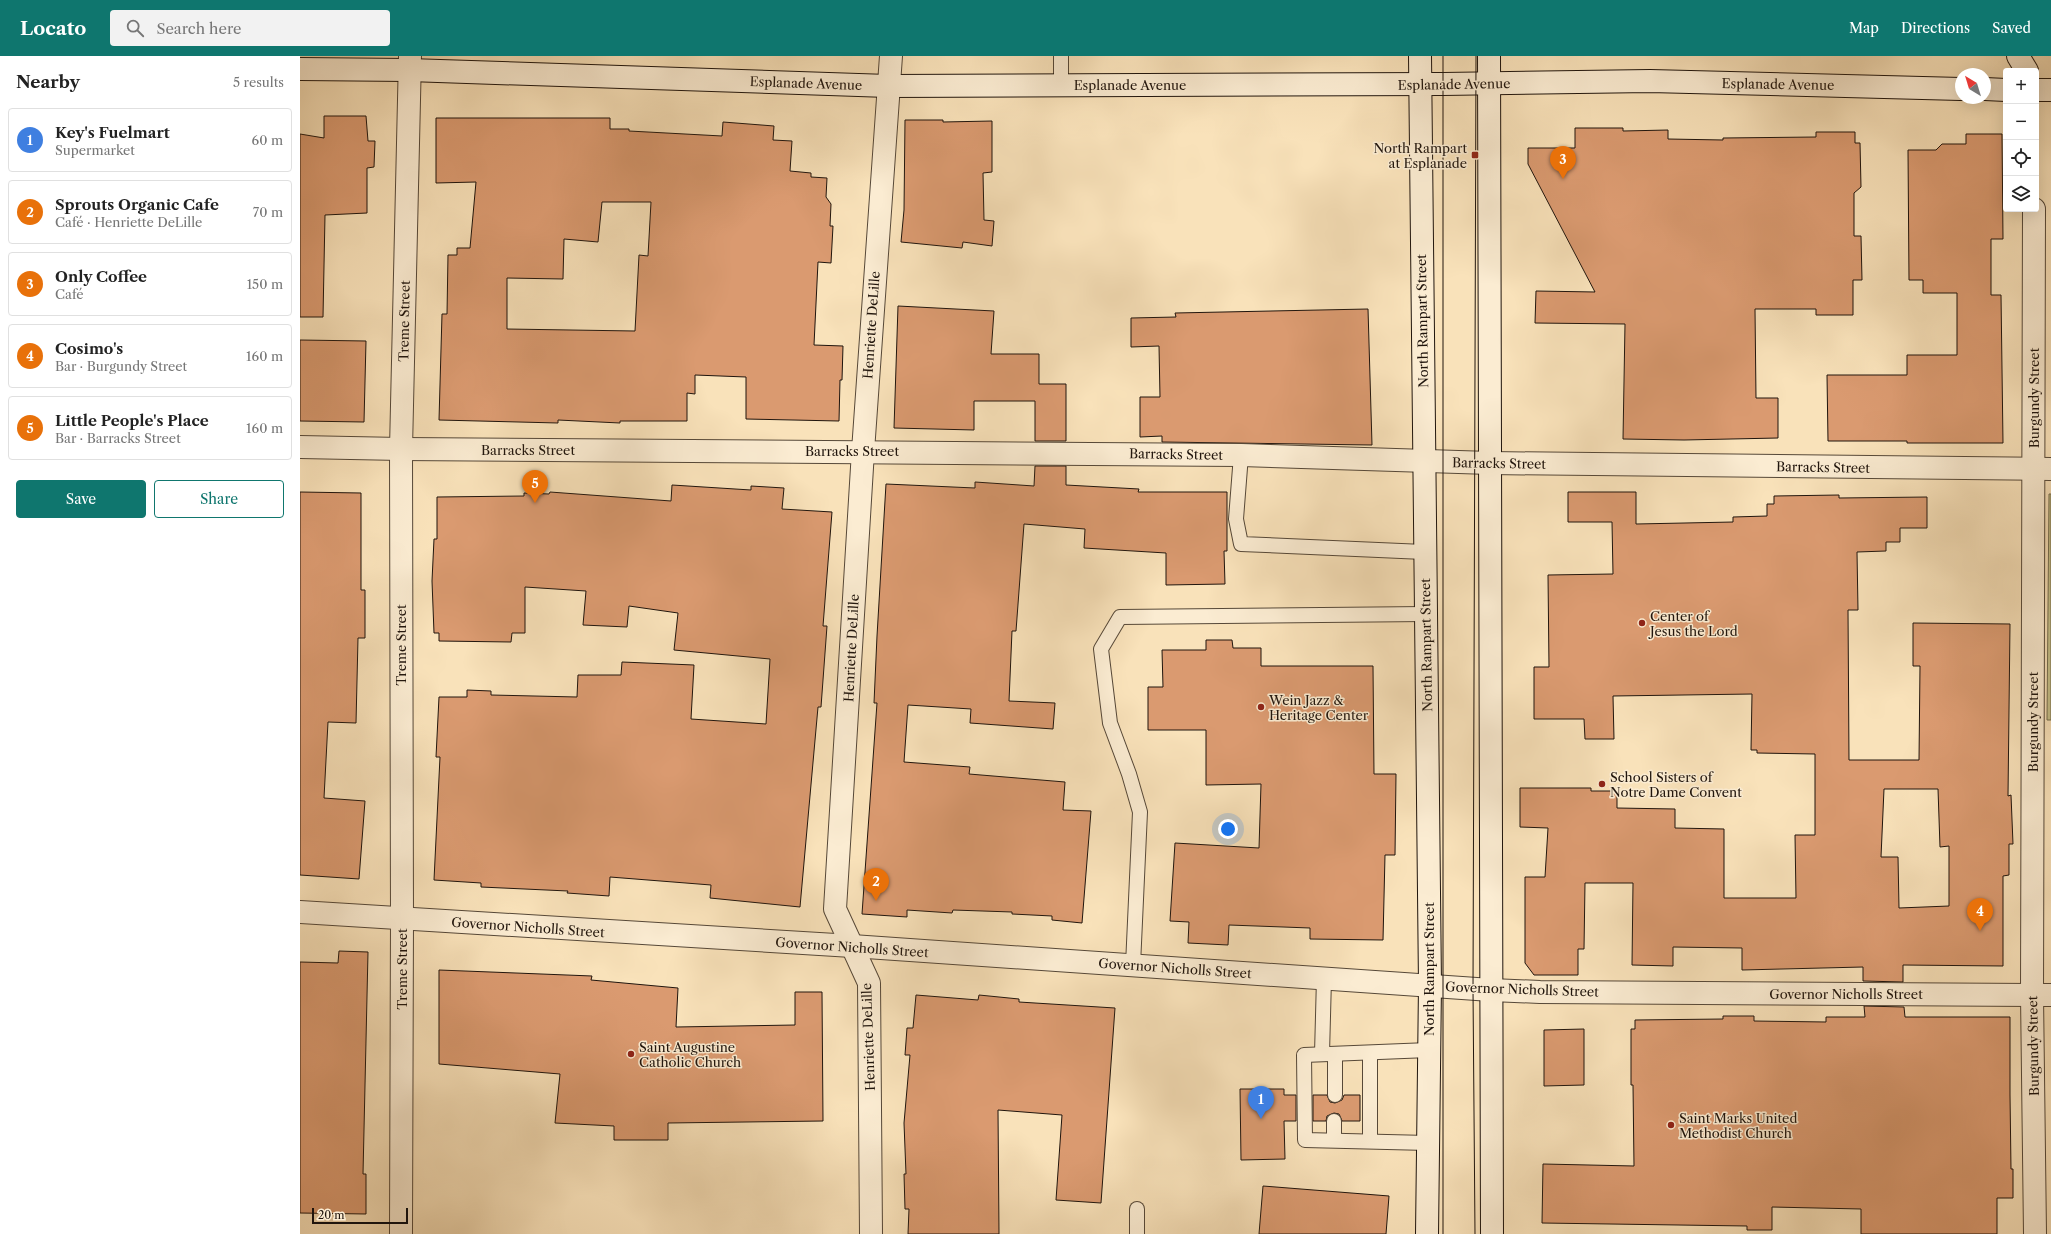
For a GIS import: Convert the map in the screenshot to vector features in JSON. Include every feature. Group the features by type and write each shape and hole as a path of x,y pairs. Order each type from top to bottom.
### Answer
{"street":[{"name":"Henriette DeLille","path":"871,1234 869,983 835,908 863,451 891,56"},
{"name":"North Rampart Street","path":"1420,56 1424,552 1430,985 1427,1234"},
{"path":"1489,56 1492,1234"},
{"path":"2018,56 2025,68"},
{"name":"Esplanade Avenue","path":"300,69 409,63 888,86 1420,84 1650,81 1955,89"},
{"name":"Treme Street","path":"401,1234 401,449 409,63"},
{"path":"1991,89 2003,90"},
{"path":"2039,90 2051,90"},
{"name":"Burgundy Street","path":"2034,212 2043,469 2042,995 2035,1234"},
{"name":"Barracks Street","path":"300,447 1241,455 1490,463 2043,469"},
{"name":"Governor Nicholls Street","path":"300,912 852,946 1491,990 1540,992 2042,995"}],"lane":[{"path":"1061,56 1061,85"},
{"path":"1241,455 1236,519 1241,544 1424,552"},
{"path":"1133,965 1140,812 1129,774 1110,724 1101,649 1120,617 1426,614"},
{"path":"1324,978 1329,1054 1335,1095"},
{"path":"1428,1143 1305,1140 1304,1055 1429,1050"},
{"path":"1370,1053 1370,1141"},
{"path":"1334,1121 1334,1140"},
{"path":"1137,1208 1137,1234"}],"shaded area":[{"path":"2049,494 2051,494 2051,720 2047,720"}],"building":[{"path":"324,116 366,116 368,141 375,141 374,167 367,168 367,213 325,215 323,317 300,317 300,134 324,138"},
{"path":"436,118 610,118 610,129 722,136 723,122 774,126 773,140 792,141 790,171 811,173 811,177 827,178 826,197 831,204 830,226 833,226 831,263 818,262 814,345 843,346 839,421 746,419 746,377 695,375 695,394 687,393 687,421 620,421 620,423 558,420 558,423 439,420 442,314 447,314 448,255 457,255 457,248 470,248 476,182 436,183","holes":["602,202 651,202 648,256 639,255 635,331 507,329 507,278 563,279 564,239 598,242"]},
{"path":"905,120 943,120 943,122 992,121 992,172 983,173 984,220 994,221 992,246 963,242 962,248 901,242 904,210"},
{"path":"1575,128 1623,128 1623,131 1668,130 1668,139 1723,140 1723,138 1816,137 1816,132 1855,132 1855,143 1860,143 1861,187 1854,193 1854,236 1861,236 1862,280 1853,280 1853,315 1816,315 1816,309 1755,309 1756,398 1778,398 1778,438 1684,440 1623,439 1625,324 1535,323 1536,291 1595,292 1528,164 1528,148 1575,148"},
{"path":"1966,134 2002,134 2003,239 1991,239 1991,295 2001,295 2003,443 1828,441 1827,375 1907,375 1907,355 1957,355 1957,293 1923,293 1923,280 1909,280 1908,150 1936,150 1942,144 1966,144"},
{"path":"898,306 994,311 991,354 1039,354 1039,384 1066,384 1066,441 1035,441 1035,401 974,401 974,430 894,428"},
{"path":"1368,309 1372,445 1162,442 1162,436 1140,437 1140,397 1160,397 1159,346 1131,347 1131,318 1176,317 1175,313"},
{"path":"300,340 366,341 364,422 300,421"},
{"path":"1035,466 1066,466 1066,485 1139,489 1138,492 1227,492 1227,551 1224,551 1225,584 1166,585 1166,553 1084,548 1085,529 1024,524 1016,631 1012,631 1009,701 1055,703 1053,729 970,723 971,709 908,705 904,762 970,767 969,774 1065,782 1063,810 1091,811 1082,923 1052,920 1052,916 1012,914 1012,912 953,910 952,913 907,910 907,917 862,914 877,703 874,703 886,484 975,488 975,482 1034,486"},
{"path":"672,485 751,490 751,486 784,488 782,509 832,512 823,626 827,626 821,707 818,707 800,907 710,898 711,885 610,877 609,896 567,893 568,891 481,887 481,883 434,880 440,757 436,757 439,697 467,697 467,690 491,691 491,695 577,697 578,675 621,675 622,662 694,665 691,719 766,724 770,659 674,650 678,613 629,606 627,627 583,625 586,591 525,587 525,633 512,633 511,642 439,641 439,633 434,633 432,581 434,539 437,539 437,497 524,496 524,493 549,494 550,492 671,501"},
{"path":"300,492 361,493 361,590 365,590 365,638 358,638 356,723 328,722 324,798 365,801 359,879 300,875"},
{"path":"1568,492 1636,492 1636,524 1733,522 1733,517 1767,516 1767,504 1774,504 1774,496 1839,495 1839,498 1927,497 1927,528 1900,528 1900,542 1886,542 1886,551 1857,552 1858,610 1848,610 1849,760 1919,760 1920,666 1913,666 1913,623 2010,624 2008,796 2011,795 2013,844 2009,844 2009,875 2003,876 2003,966 1903,965 1903,982 1863,981 1863,967 1742,970 1742,948 1673,947 1673,966 1632,965 1633,883 1585,883 1584,949 1578,949 1578,975 1534,975 1525,963 1525,877 1545,877 1548,828 1520,827 1520,788 1591,788 1591,791 1617,791 1617,808 1675,809 1675,828 1724,829 1724,898 1796,898 1795,835 1815,835 1815,754 1757,753 1757,750 1751,750 1752,694 1613,696 1614,739 1585,739 1584,719 1534,719 1534,667 1549,667 1548,575 1613,574 1612,522 1568,522","holes":["1884,789 1938,789 1940,847 1949,846 1949,906 1899,908 1898,857 1881,857"]},
{"path":"1206,640 1232,640 1233,648 1261,648 1261,666 1373,666 1374,774 1396,774 1395,855 1385,855 1383,940 1310,939 1310,928 1229,925 1228,945 1188,943 1189,922 1170,921 1175,843 1259,848 1261,784 1206,785 1206,730 1148,730 1148,687 1163,687 1162,650 1206,650"},
{"path":"339,951 368,952 363,1174 366,1174 366,1214 300,1213 300,962 338,963"},
{"name":"Saint Augustine Catholic Church","path":"439,970 592,976 591,980 678,988 676,1027 795,1025 795,992 822,992 823,1121 668,1123 668,1140 614,1140 614,1126 555,1123 560,1074 439,1064"},
{"path":"916,995 978,1000 979,995 1019,999 1019,1002 1115,1008 1101,1203 1056,1200 1062,1115 998,1110 999,1234 908,1234 909,1209 905,1209 904,1174 906,1174 904,1123 910,1055 905,1055 907,1028 913,1028"},
{"path":"1864,1006 1904,1007 1905,1017 2010,1017 2011,1169 2013,1169 2013,1198 1997,1198 1997,1234 1861,1234 1861,1209 1772,1207 1772,1230 1747,1230 1747,1226 1542,1223 1543,1164 1634,1166 1633,1085 1631,1085 1631,1029 1635,1029 1635,1020 1723,1019 1723,1016 1754,1016 1754,1021 1826,1022 1826,1017 1865,1017"},
{"path":"1584,1029 1584,1085 1544,1086 1544,1030"},
{"path":"1240,1089 1284,1089 1284,1095 1296,1095 1296,1121 1284,1121 1285,1159 1241,1160"},
{"path":"1313,1095 1327,1095 1330,1102 1335,1103 1342,1100 1344,1095 1360,1095 1360,1121 1342,1121 1339,1114 1334,1113 1327,1116 1326,1121 1313,1121"},
{"path":"1263,1186 1389,1196 1386,1234 1259,1234"}],"tram line":[{"path":"1443,56 1443,1234"},
{"path":"1475,1234 1473,989 1476,56"}],"place":[{"name":"North Rampart at Esplanade","path":"1475,155"},
{"name":"Only Coffee","path":"1563,179"},
{"name":"Little People's Place","path":"535,503"},
{"name":"Center of Jesus the Lord","path":"1642,623"},
{"name":"Wein Jazz & Heritage Center","path":"1261,707"},
{"name":"School Sisters of Notre Dame Convent","path":"1602,784"},
{"name":"Sprouts Organic Cafe","path":"876,901"},
{"name":"Cosimo's","path":"1980,931"},
{"name":"Saint Augustine Catholic Church","path":"631,1054"},
{"name":"Key's Fuelmart","path":"1261,1119"},
{"name":"Saint Marks United Methodist Church","path":"1671,1125"}]}
